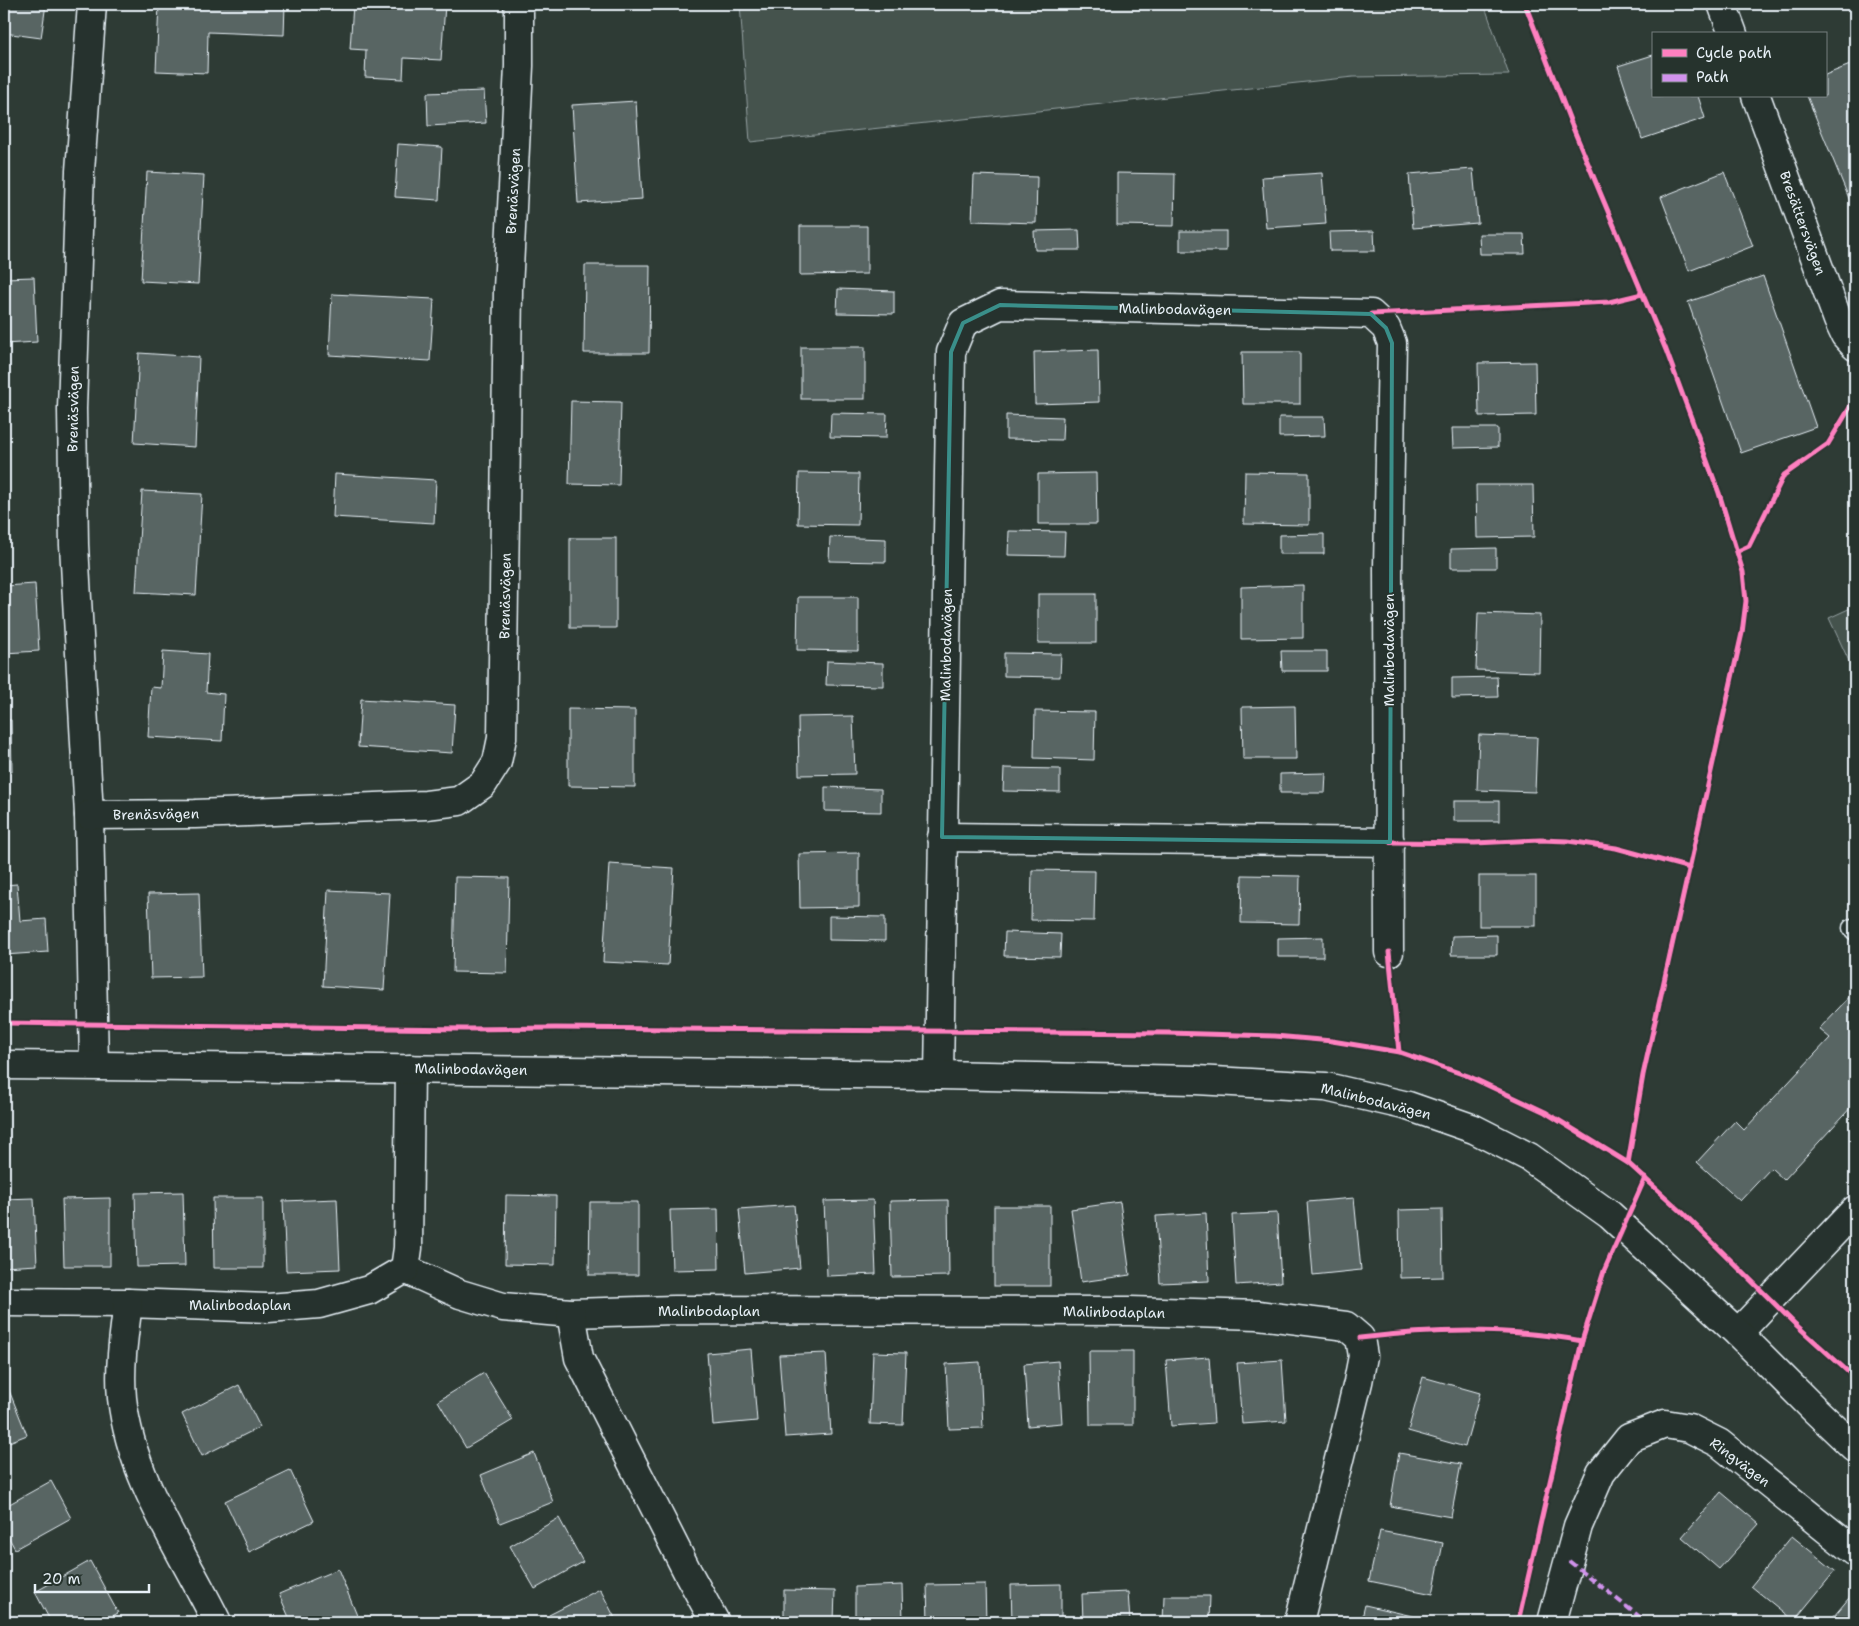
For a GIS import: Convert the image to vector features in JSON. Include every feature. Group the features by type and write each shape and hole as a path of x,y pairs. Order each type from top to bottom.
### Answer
{"street":[{"name":"Brenäsvägen","path":"92,4 80,171 72,409 74,545 89,815 94,1065"},
{"name":"Brenäsvägen","path":"89,815 195,814 426,805 460,801 482,784 497,762 502,738 508,289 519,66 518,4"},
{"path":"1722,4 1732,32"},
{"name":"Bresättersvägen","path":"1757,98 1838,320 1845,335 1855,346"},
{"name":"Malinbodavägen","path":"939,1075 951,352 963,324 1000,305 1371,314 1386,328 1392,343 1388,568 1389,952"},
{"path":"942,837 1390,842"},
{"name":"Malinbodavägen","path":"4,1065 939,1075 1196,1080 1326,1087 1408,1106 1474,1129 1529,1157 1610,1215 1738,1333"},
{"path":"405,1269 408,1248 410,1069"},
{"path":"1855,1210 1738,1333 1855,1448"},
{"name":"Malinbodaplan","path":"4,1302 128,1303 268,1308 320,1304 369,1290 405,1269 460,1294 503,1307 571,1313 674,1310 1130,1311 1258,1315 1346,1326 1360,1338 1363,1356 1299,1622"},
{"path":"128,1303 122,1356 122,1397 127,1429 139,1466 155,1504 217,1622"},
{"path":"571,1313 579,1358 687,1571 715,1622"},
{"name":"Ringvägen","path":"1552,1622 1578,1526 1601,1473 1630,1438 1665,1424 1689,1428 1719,1443 1855,1552"}],"highlighted area":[{"path":"1000,305 1371,314 1386,328 1392,343 1390,842 942,837 951,352 963,323"}],"shaded area":[{"path":"740,4 1484,4 1509,75 1353,77 750,142"},
{"path":"1855,606 1855,674 1829,618"}],"building":[{"path":"4,4 46,4 41,38 4,33"},
{"path":"159,4 285,4 284,35 208,32 207,73 156,71"},
{"path":"353,4 445,5 441,60 404,58 403,79 365,77 366,50 350,49"},
{"path":"1652,55 1652,98 1699,98 1705,118 1642,139 1618,66"},
{"path":"1855,63 1855,213 1808,98 1826,98 1826,75"},
{"path":"484,91 486,123 428,126 427,93"},
{"path":"4,94 10,95 8,148 4,148"},
{"path":"636,101 642,199 578,203 572,105"},
{"path":"398,144 442,147 439,200 395,197"},
{"path":"1473,169 1478,223 1413,228 1409,174"},
{"path":"147,172 204,175 198,284 141,281"},
{"path":"1724,172 1753,246 1689,271 1661,197"},
{"path":"1117,173 1175,174 1174,226 1117,225"},
{"path":"1322,173 1326,224 1266,228 1262,177"},
{"path":"974,175 1037,177 1036,223 972,221"},
{"path":"800,226 867,226 867,274 800,275"},
{"path":"1079,230 1080,250 1035,250 1034,231"},
{"path":"1180,231 1226,231 1226,251 1180,251"},
{"path":"1374,231 1375,251 1330,251 1329,232"},
{"path":"1479,234 1524,234 1525,254 1480,254"},
{"path":"585,265 650,265 649,353 584,353"},
{"path":"1763,276 1816,427 1741,453 1688,302"},
{"path":"34,277 37,342 4,344 4,278"},
{"path":"838,289 894,291 894,314 837,313"},
{"path":"332,294 434,299 430,361 329,355"},
{"path":"801,347 865,347 865,399 801,399"},
{"path":"1098,350 1099,402 1035,404 1034,352"},
{"path":"1242,352 1300,352 1300,404 1243,404"},
{"path":"139,353 199,357 195,447 134,443"},
{"path":"1535,362 1536,415 1479,416 1478,363"},
{"path":"571,401 621,402 619,485 569,484"},
{"path":"831,413 887,414 886,438 830,437"},
{"path":"1006,415 1063,417 1062,440 1006,439"},
{"path":"1279,417 1324,417 1325,436 1279,437"},
{"path":"4,426 6,426 5,484 4,484"},
{"path":"1452,428 1498,428 1498,447 1453,448"},
{"path":"1245,472 1309,473 1309,525 1244,524"},
{"path":"799,473 859,474 858,525 798,524"},
{"path":"1096,473 1097,524 1038,524 1038,474"},
{"path":"335,474 436,480 434,523 333,517"},
{"path":"1476,485 1533,485 1534,537 1477,538"},
{"path":"142,491 202,494 196,595 136,592"},
{"path":"1009,531 1065,532 1064,556 1008,555"},
{"path":"1324,534 1324,554 1279,554 1279,535"},
{"path":"830,537 886,539 886,562 829,561"},
{"path":"570,538 616,538 616,628 570,628"},
{"path":"1496,548 1496,568 1451,568 1451,549"},
{"path":"35,584 39,651 4,653 4,586"},
{"path":"1303,585 1303,638 1241,639 1241,587"},
{"path":"1038,594 1096,594 1096,643 1038,643"},
{"path":"798,597 858,597 858,651 797,650"},
{"path":"1478,613 1540,615 1539,672 1476,670"},
{"path":"163,651 208,654 206,692 224,694 222,741 148,737 151,687 161,688"},
{"path":"1281,651 1327,651 1327,671 1282,671"},
{"path":"1004,653 1061,654 1060,677 1004,676"},
{"path":"827,661 883,663 883,686 826,685"},
{"path":"1497,677 1498,697 1452,698 1452,678"},
{"path":"361,699 455,705 452,753 358,747"},
{"path":"1295,706 1296,759 1243,759 1242,707"},
{"path":"568,709 635,710 635,787 568,786"},
{"path":"1035,711 1095,712 1094,760 1034,758"},
{"path":"853,716 855,774 799,775 798,717"},
{"path":"4,720 11,720 12,772 4,772"},
{"path":"1479,735 1537,737 1535,792 1477,790"},
{"path":"1004,768 1060,769 1060,792 1003,791"},
{"path":"1326,773 1325,793 1280,793 1280,774"},
{"path":"825,787 881,789 881,812 825,811"},
{"path":"1454,801 1499,801 1499,821 1454,821"},
{"path":"859,853 859,907 800,908 799,854"},
{"path":"609,864 674,868 668,965 603,962"},
{"path":"1032,870 1095,871 1094,921 1031,920"},
{"path":"1242,875 1300,876 1299,924 1241,923"},
{"path":"1479,876 1536,876 1536,926 1479,926"},
{"path":"455,877 509,878 507,973 453,972"},
{"path":"17,884 20,921 46,919 48,952 4,955 4,885"},
{"path":"328,890 390,893 384,990 323,986"},
{"path":"199,893 202,977 151,978 148,894"},
{"path":"829,916 885,917 885,941 829,940"},
{"path":"1005,932 1061,934 1060,957 1004,956"},
{"path":"1497,935 1497,955 1451,955 1452,936"},
{"path":"1323,937 1323,957 1278,957 1278,938"},
{"path":"1855,991 1855,1103 1784,1180 1771,1168 1740,1201 1697,1162 1735,1121 1744,1130 1830,1038 1819,1029"},
{"path":"183,1192 185,1266 137,1267 135,1193"},
{"path":"506,1195 556,1196 555,1265 505,1264"},
{"path":"34,1198 37,1265 4,1267 4,1199"},
{"path":"110,1198 110,1266 64,1266 62,1199"},
{"path":"213,1198 263,1198 263,1268 214,1268"},
{"path":"1354,1198 1361,1270 1313,1275 1307,1202"},
{"path":"337,1199 340,1269 286,1271 283,1201"},
{"path":"873,1200 876,1274 827,1276 824,1201"},
{"path":"948,1200 949,1276 892,1277 890,1201"},
{"path":"590,1202 638,1202 638,1275 589,1275"},
{"path":"1120,1202 1130,1275 1081,1282 1071,1209"},
{"path":"794,1205 800,1268 745,1273 739,1209"},
{"path":"994,1206 1050,1206 1050,1286 994,1286"},
{"path":"718,1209 719,1269 672,1270 670,1210"},
{"path":"1442,1209 1443,1277 1400,1278 1399,1210"},
{"path":"1206,1213 1209,1281 1160,1283 1156,1216"},
{"path":"1277,1213 1281,1282 1236,1285 1232,1215"},
{"path":"751,1349 757,1421 713,1425 707,1353"},
{"path":"1089,1351 1133,1351 1133,1425 1090,1425"},
{"path":"873,1352 906,1353 903,1425 870,1424"},
{"path":"826,1353 831,1434 785,1437 779,1355"},
{"path":"1209,1357 1214,1423 1171,1426 1166,1360"},
{"path":"1282,1360 1286,1421 1242,1424 1237,1363"},
{"path":"1058,1361 1062,1423 1028,1426 1024,1364"},
{"path":"980,1362 983,1428 949,1429 946,1364"},
{"path":"484,1373 513,1420 466,1448 438,1401"},
{"path":"1423,1377 1480,1393 1465,1447 1408,1431"},
{"path":"239,1385 260,1427 202,1456 182,1414"},
{"path":"8,1388 27,1435 4,1444 4,1390"},
{"path":"534,1453 553,1502 500,1523 481,1475"},
{"path":"1399,1453 1461,1464 1451,1517 1390,1506"},
{"path":"290,1470 314,1521 249,1552 225,1501"},
{"path":"51,1481 71,1518 15,1549 4,1529 4,1507"},
{"path":"1721,1492 1759,1524 1719,1569 1682,1537"},
{"path":"559,1518 583,1562 535,1589 510,1546"},
{"path":"1380,1531 1443,1543 1433,1594 1369,1581"},
{"path":"1792,1536 1835,1571 1794,1621 1751,1586"},
{"path":"90,1561 118,1613 102,1622 51,1622 35,1592"},
{"path":"338,1569 358,1618 347,1622 291,1622 279,1594"},
{"path":"985,1584 986,1622 928,1622 927,1585"},
{"path":"1061,1584 1061,1622 1012,1622 1011,1585"},
{"path":"902,1585 903,1622 855,1622 855,1587"},
{"path":"600,1589 617,1622 553,1622 549,1615"},
{"path":"784,1590 835,1591 834,1622 784,1622"},
{"path":"1128,1592 1130,1622 1083,1622 1082,1594"},
{"path":"1854,1592 1855,1622 1829,1622"},
{"path":"1164,1596 1210,1596 1209,1622 1163,1622"},
{"path":"1365,1605 1425,1619 1424,1622 1361,1622"}],"marked path":[{"path":"1569,1561 1646,1622"}],"cycle path":[{"path":"1525,4 1571,123 1666,350 1719,493 1743,572 1746,601 1742,633 1643,1075 1628,1163"},
{"path":"1371,314 1609,302 1642,294"},
{"path":"1738,551 1749,546 1784,475 1828,444 1855,399"},
{"path":"1390,842 1568,841 1616,848 1690,868"},
{"path":"1389,952 1399,1052"},
{"path":"4,1023 465,1029 556,1028 1168,1033 1275,1036 1332,1041 1399,1052 1468,1076 1545,1112 1628,1163 1683,1213 1794,1323 1855,1378"},
{"path":"1518,1622 1582,1341 1604,1271 1645,1178"},
{"path":"1360,1338 1443,1331 1471,1331 1526,1333 1582,1341"}]}
